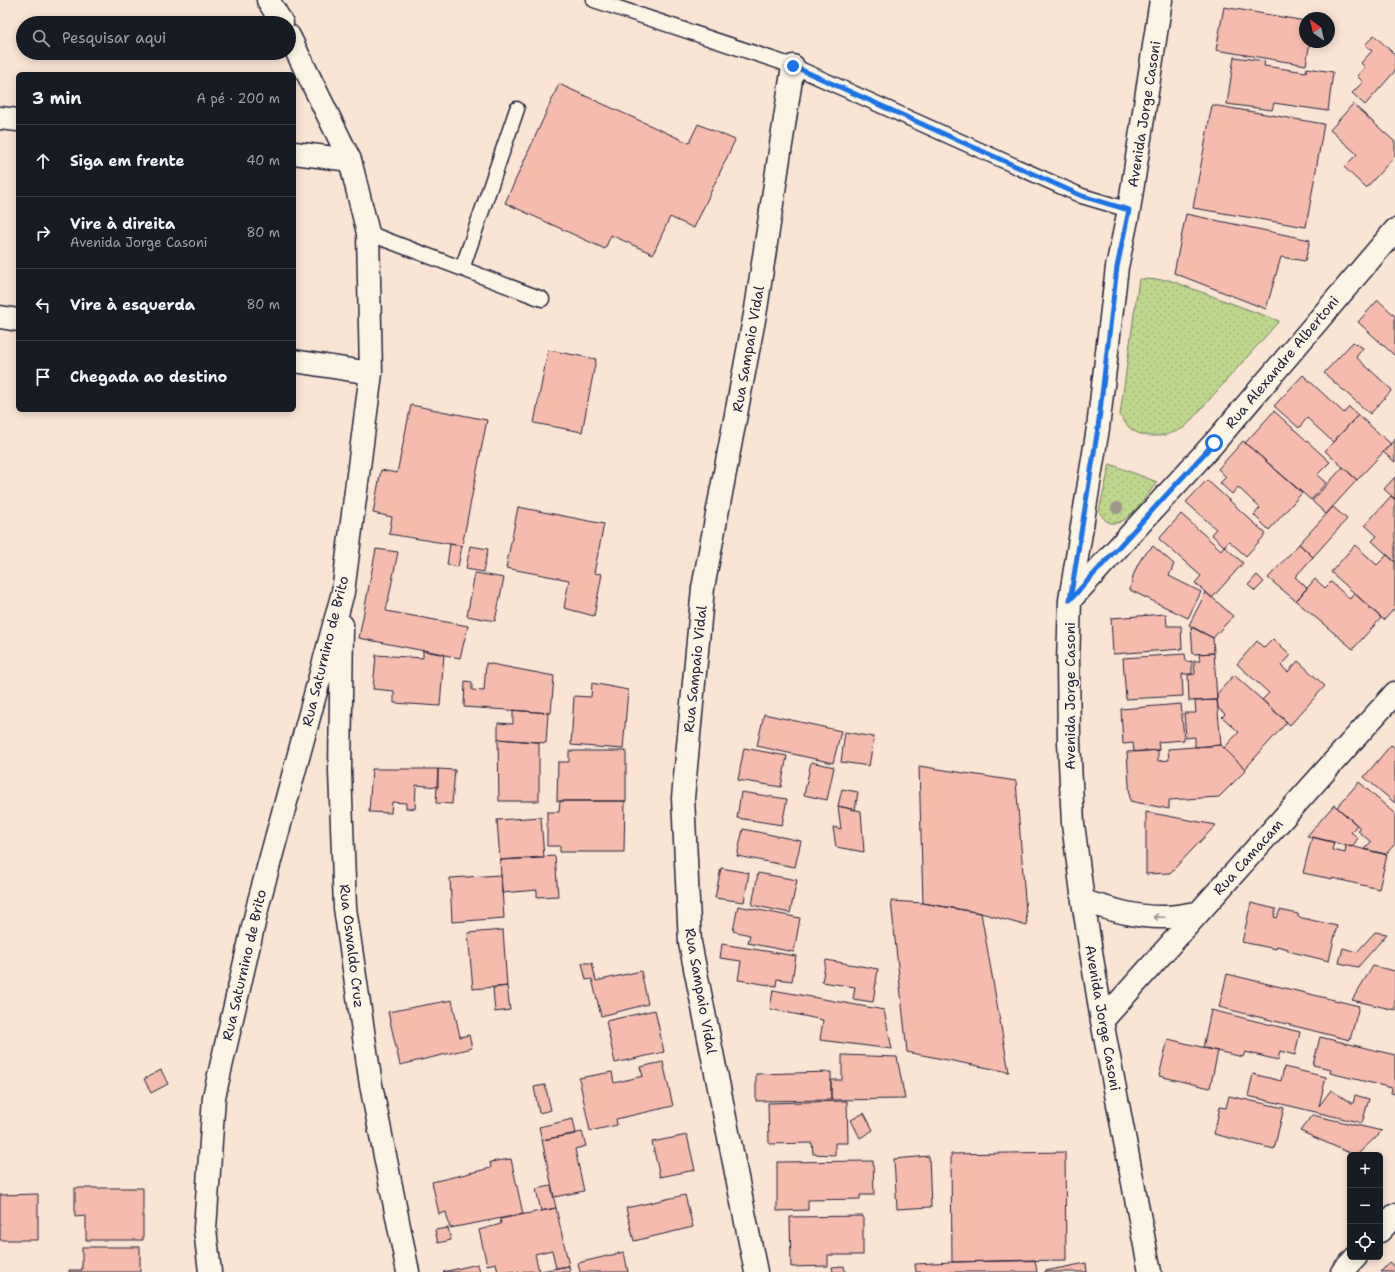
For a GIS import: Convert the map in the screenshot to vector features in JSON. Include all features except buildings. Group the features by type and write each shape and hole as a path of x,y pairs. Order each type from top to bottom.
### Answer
{"street":[{"path":"268,0 278,16"},
{"name":"Avenida Jorge Casoni","path":"1150,1272 1102,1021 1083,901 1073,824 1068,695 1070,600 1098,428 1117,267 1129,210 1161,0"},
{"name":"Rua Saturnino de Brito","path":"210,1272 205,1229 214,1097 259,901 343,592 371,373 368,233 350,160 296,50"},
{"name":"Rua Sampaio Vidal","path":"756,1272 690,943 683,798 703,588 756,309 793,66"},
{"path":"0,118 16,120"},
{"path":"296,154 350,160"},
{"name":"Rua Alexandre Albertoni","path":"1070,600 1214,443 1395,230"},
{"path":"0,317 16,320"},
{"path":"296,361 371,373"},
{"name":"Rua Oswaldo Cruz","path":"343,592 340,771 345,908 371,1085 408,1272"},
{"name":"Rua Camacam","path":"1102,1021 1395,693"},
{"path":"1083,901 1140,916 1165,917 1198,913"},
{"path":"1383,1228 1395,1215"},
{"path":"1342,1272 1353,1260"}],"lane":[{"path":"594,0 793,66 1082,196 1129,210"},
{"path":"462,269 517,109"},
{"path":"368,233 542,299"}],"green space":[{"path":"1139,279 1169,280 1279,321 1185,427 1173,433 1160,436 1140,434 1132,430 1120,415"},
{"path":"1110,464 1157,482 1130,515 1122,521 1114,523 1106,520 1099,511"}],"route":[{"path":"793,66 1082,196 1129,210 1117,267 1098,428 1070,600 1214,443"}]}
